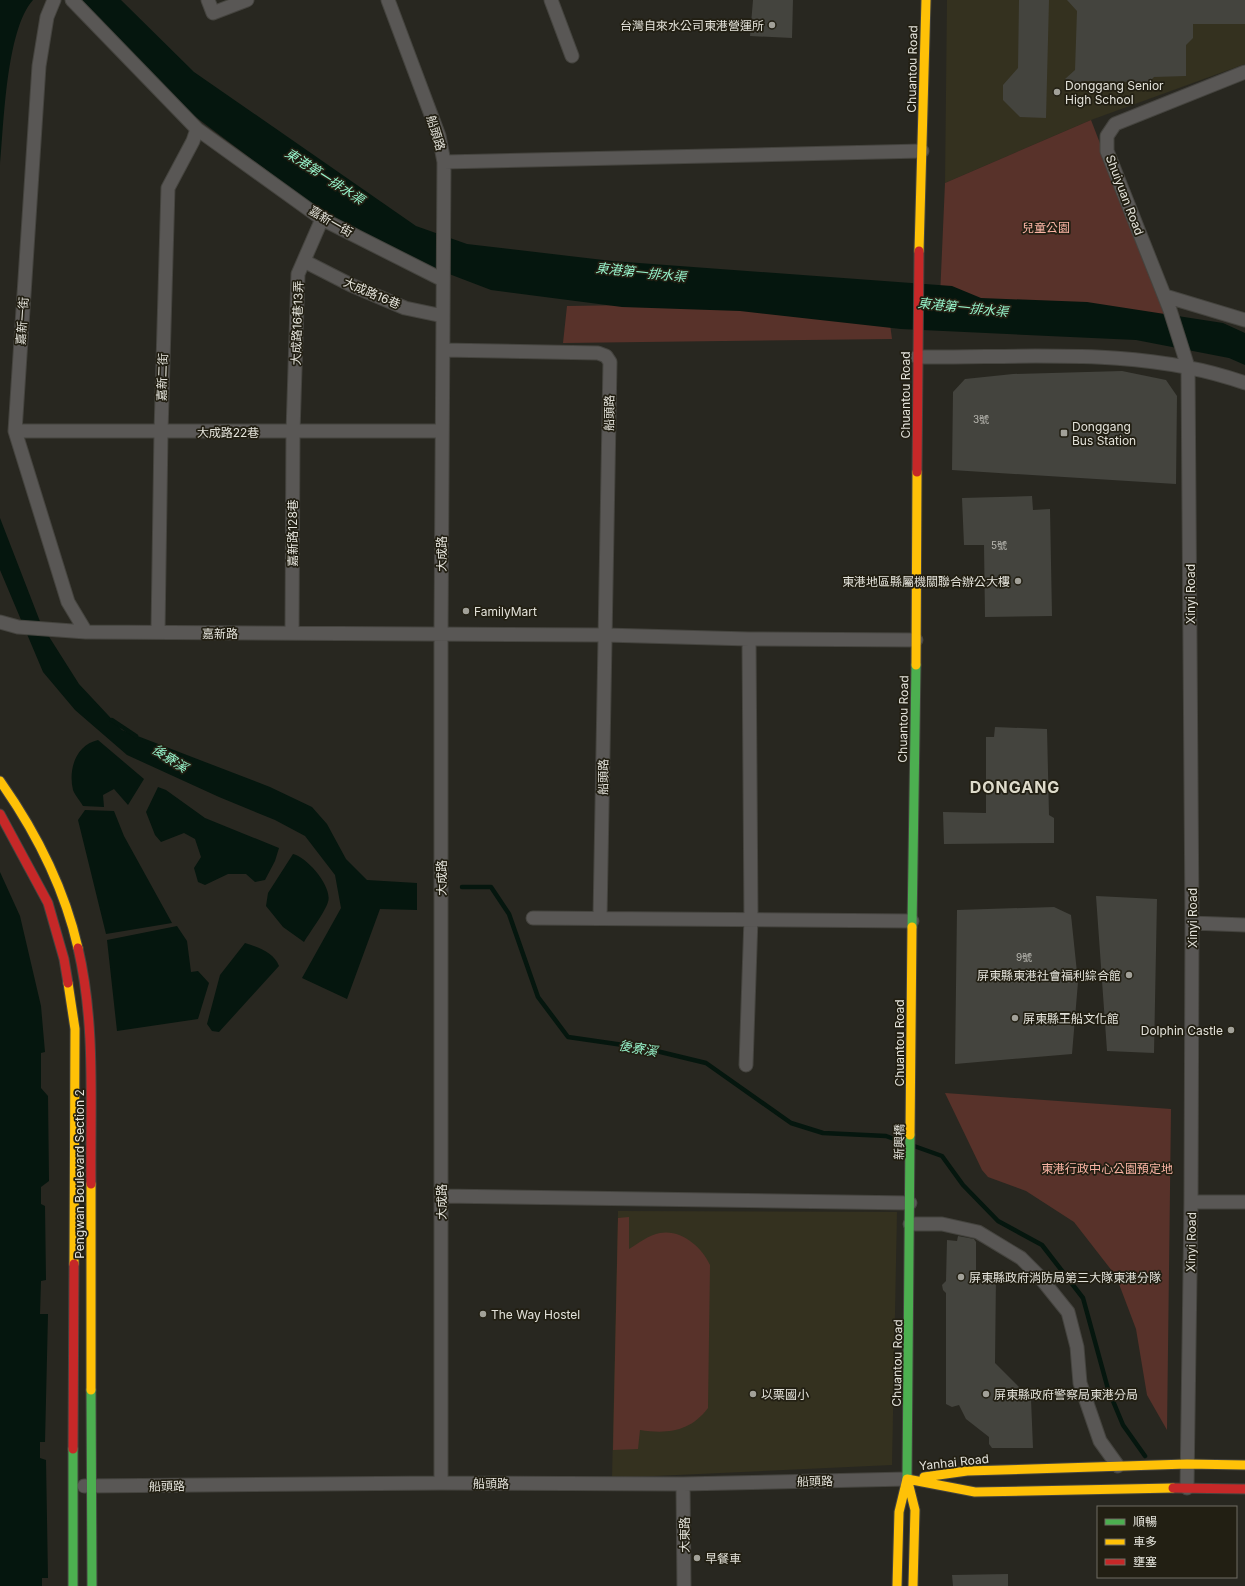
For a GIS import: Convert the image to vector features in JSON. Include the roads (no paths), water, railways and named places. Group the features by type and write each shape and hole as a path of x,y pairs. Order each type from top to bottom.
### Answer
{"main road":[{"name":"Chuantou Road","path":"912,1111 912,921 916,640 917,327 926,0"},
{"name":"Pengwan Boulevard Section 2","path":"0,781 21,810 63,896 81,963 90,1031 90,1486 92,1586"},
{"name":"Pengwan Boulevard Section 2","path":"0,814 6,822 48,903 64,959 75,1029 73,1586"},
{"name":"新興橋","path":"910,1175 912,1111"},
{"name":"Chuantou Road","path":"897,1586 899,1512 907,1479 910,1175"},
{"name":"Yanhai Road","path":"907,1479 967,1471 1187,1464 1245,1465"},
{"name":"Chuantou Road","path":"907,1479 915,1510 913,1586"},
{"name":"Yanhai Road","path":"907,1479 975,1492 1187,1488 1245,1489"}],"street":[{"name":"嘉新一街","path":"54,0 47,17 39,66 15,431 68,602 86,632"},
{"name":"嘉新一街","path":"72,0 197,129 322,219 444,276"},
{"path":"208,0 213,13 248,0"},
{"name":"船頭路","path":"388,0 439,136 444,162 444,276"},
{"path":"551,0 572,56"},
{"name":"Shuiyuan Road","path":"1170,310 1107,151 1107,136 1115,124 1245,72"},
{"name":"嘉新二街","path":"158,632 161,432 168,188 193,141 197,129"},
{"path":"444,162 922,151"},
{"name":"大成路16巷13弄","path":"293,432 298,274 322,219"},
{"name":"大成路16巷","path":"304,261 350,285 406,308 443,316"},
{"name":"大成路","path":"441,1483 441,635 444,276"},
{"path":"1165,296 1245,320"},
{"name":"Xinyi Road","path":"1170,310 1188,367 1192,923 1191,1202 1187,1488"},
{"name":"船頭路","path":"443,350 598,353 606,356 610,362 600,918"},
{"path":"917,357 1104,357 1188,367 1245,383"},
{"name":"大成路22巷","path":"15,431 442,431"},
{"name":"嘉新路128巷","path":"292,634 293,432"},
{"name":"嘉新路","path":"0,622 18,627 70,632 441,635"},
{"path":"441,635 605,635 749,640 916,640"},
{"path":"746,1065 751,918 749,640"},
{"path":"533,918 751,918 912,921"},
{"path":"1192,923 1245,925"},
{"path":"441,1196 910,1204"},
{"path":"1191,1202 1245,1202"},
{"path":"910,1224 942,1224 978,1232 1020,1258 1039,1276 1068,1312 1077,1347 1080,1383 1100,1441 1118,1466"},
{"name":"船頭路","path":"74,1486 441,1483 683,1484 907,1479"},
{"name":"大東路","path":"683,1484 684,1586"}],"water":[{"path":"0,0 33,0 24,14 17,33 12,55 5,103 0,166"},
{"name":"東港第一排水渠","path":"77,0 121,0 194,72 416,226 467,244 612,261 952,286 981,298 1087,302 1223,323 1245,333 1245,365 1229,358 1136,340 901,329 740,311 622,307 491,290 423,264 321,211 165,94"},
{"path":"0,518 41,624 79,684 122,730 270,787 312,807 327,824 346,859 367,880 417,883 417,910 380,909 347,999 302,978 341,908 335,875 305,836 275,820 219,797 127,755 75,710 43,672 0,570"},
{"path":"98,740 144,779 128,805 114,789 103,795 104,807 83,806 73,790 72,774 75,759 84,747"},
{"path":"158,787 166,790 205,818 279,848 275,861 265,880 255,882 246,874 228,874 205,885 198,882 194,868 201,857 195,839 184,833 161,842 155,835 146,812"},
{"path":"85,810 114,811 124,836 172,923 106,934 78,820"},
{"path":"293,854 299,856 318,874 327,889 329,896 324,911 304,942 283,927 266,906 268,893"},
{"path":"0,872 20,916 41,1006 45,1052 41,1053 41,1088 48,1096 49,1181 41,1187 41,1204 45,1206 46,1280 41,1281 40,1314 48,1314 45,1442 40,1442 40,1458 46,1460 48,1578 42,1578 42,1586 0,1586"},
{"path":"177,926 187,941 191,972 198,971 209,983 198,1019 117,1031 107,940"},
{"path":"245,943 260,948 269,954 277,961 279,966 219,1032 212,1031 207,1024 220,975"}],"waterway":[{"name":"後寮溪","path":"112,720 136,736"},
{"name":"後寮溪","path":"462,887 491,887 509,914 538,997 568,1037 644,1048 706,1063 791,1123 823,1133 886,1136 905,1143"},
{"path":"914,1146 942,1156 963,1185 998,1221 1042,1245 1083,1298 1108,1389 1123,1425 1145,1456"}],"place":[{"name":"台灣自來水公司東港營運所","path":"772,25"},
{"name":"Donggang Senior High School","path":"1057,92"},
{"name":"Donggang Bus Station","path":"1064,433"},
{"name":"東港地區縣屬機關聯合辦公大樓","path":"1018,581"},
{"name":"FamilyMart","path":"466,611"},
{"name":"屏東縣東港社會福利綜合館","path":"1129,975"},
{"name":"屏東縣王船文化館","path":"1015,1018"},
{"name":"Dolphin Castle","path":"1231,1030"},
{"name":"屏東縣政府消防局第三大隊東港分隊","path":"961,1277"},
{"name":"The Way Hostel","path":"483,1314"},
{"name":"以栗國小","path":"753,1394"},
{"name":"屏東縣政府警察局東港分局","path":"986,1394"},
{"name":"早餐車","path":"697,1558"}],"district":[{"name":"DONGANG","path":"1015,787"}],"park label":[{"name":"兒童公園","path":"1046,227"},
{"name":"東港行政中心公園預定地","path":"1107,1168"}]}
